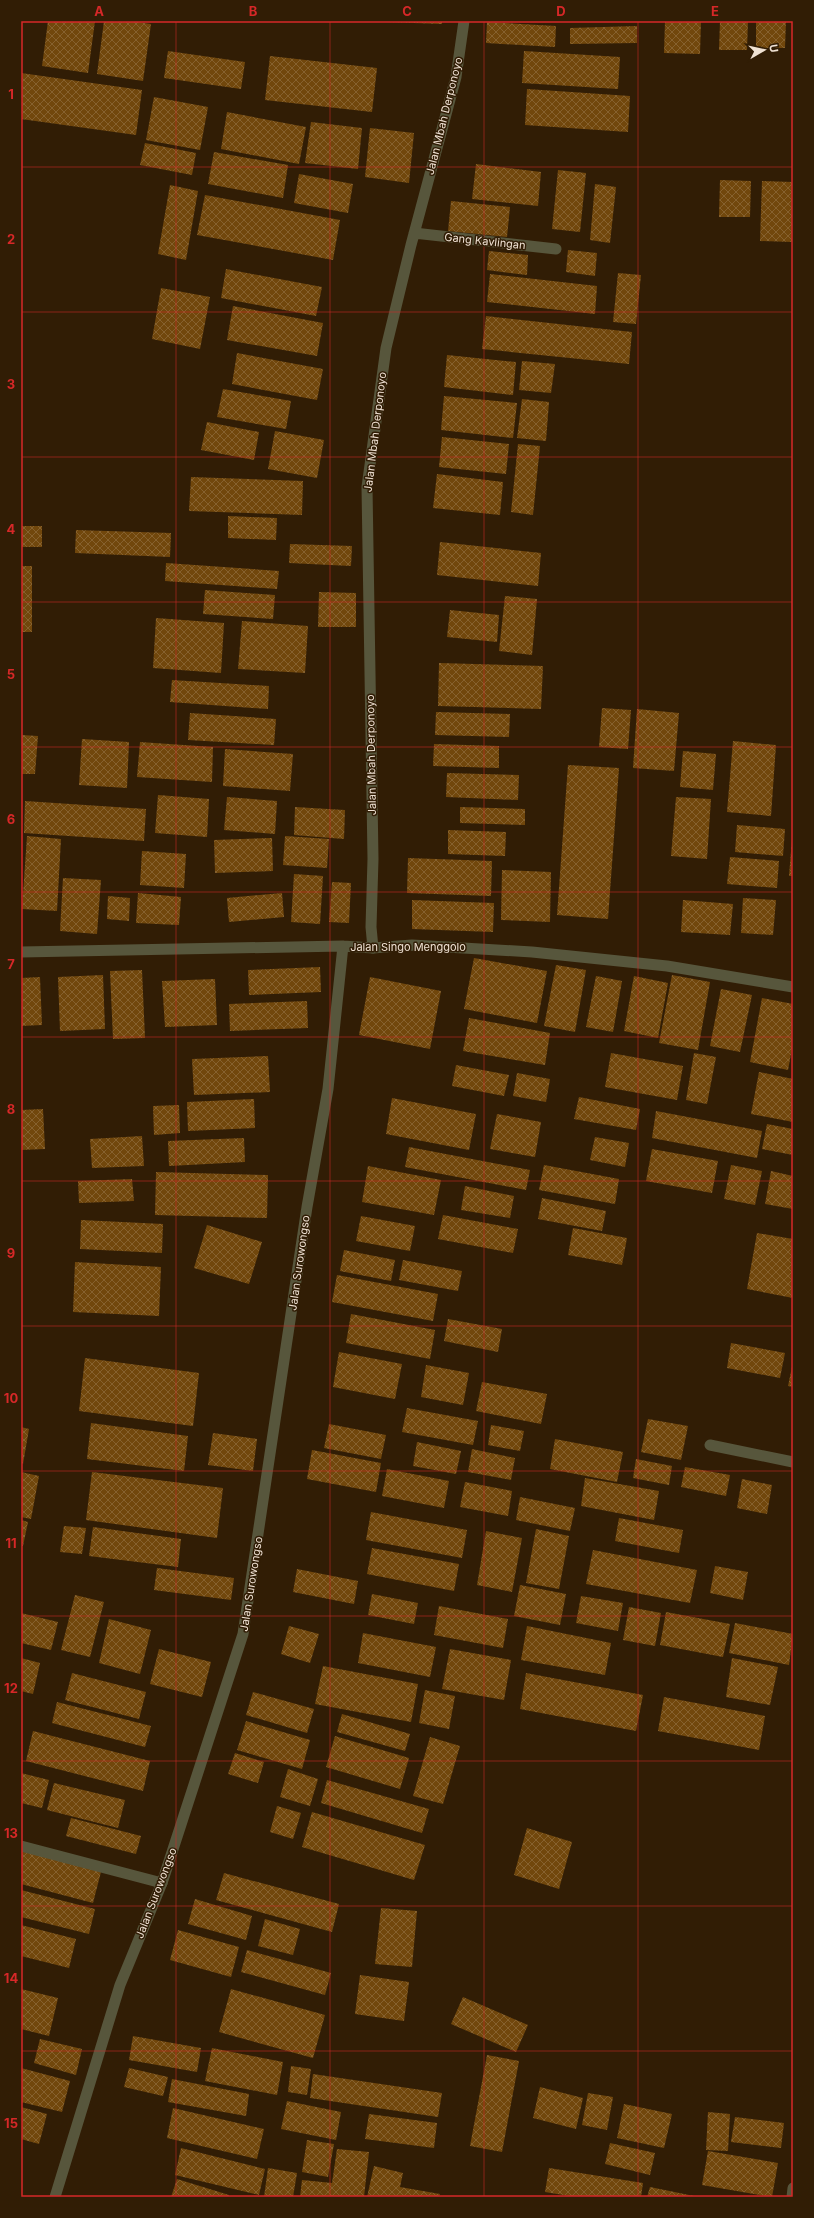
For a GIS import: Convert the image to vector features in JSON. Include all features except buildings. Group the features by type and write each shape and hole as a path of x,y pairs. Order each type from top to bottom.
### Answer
{"street":[{"name":"Jalan Mbah Derponoyo","path":"373,948 371,927 373,859 367,486 386,348 414,233 456,77 464,21"},
{"name":"Gang Kavlingan","path":"414,233 556,249"},
{"name":"Jalan Singo Menggolo","path":"21,952 343,946 373,948 412,945 482,947 667,966 793,987"},
{"name":"Jalan Surowongso","path":"55,2197 120,1985 162,1883 243,1634 307,1207 328,1089 343,946"},
{"path":"710,1446 793,1462"},
{"path":"21,1846 162,1883"},
{"path":"792,2197 793,2188"}]}
